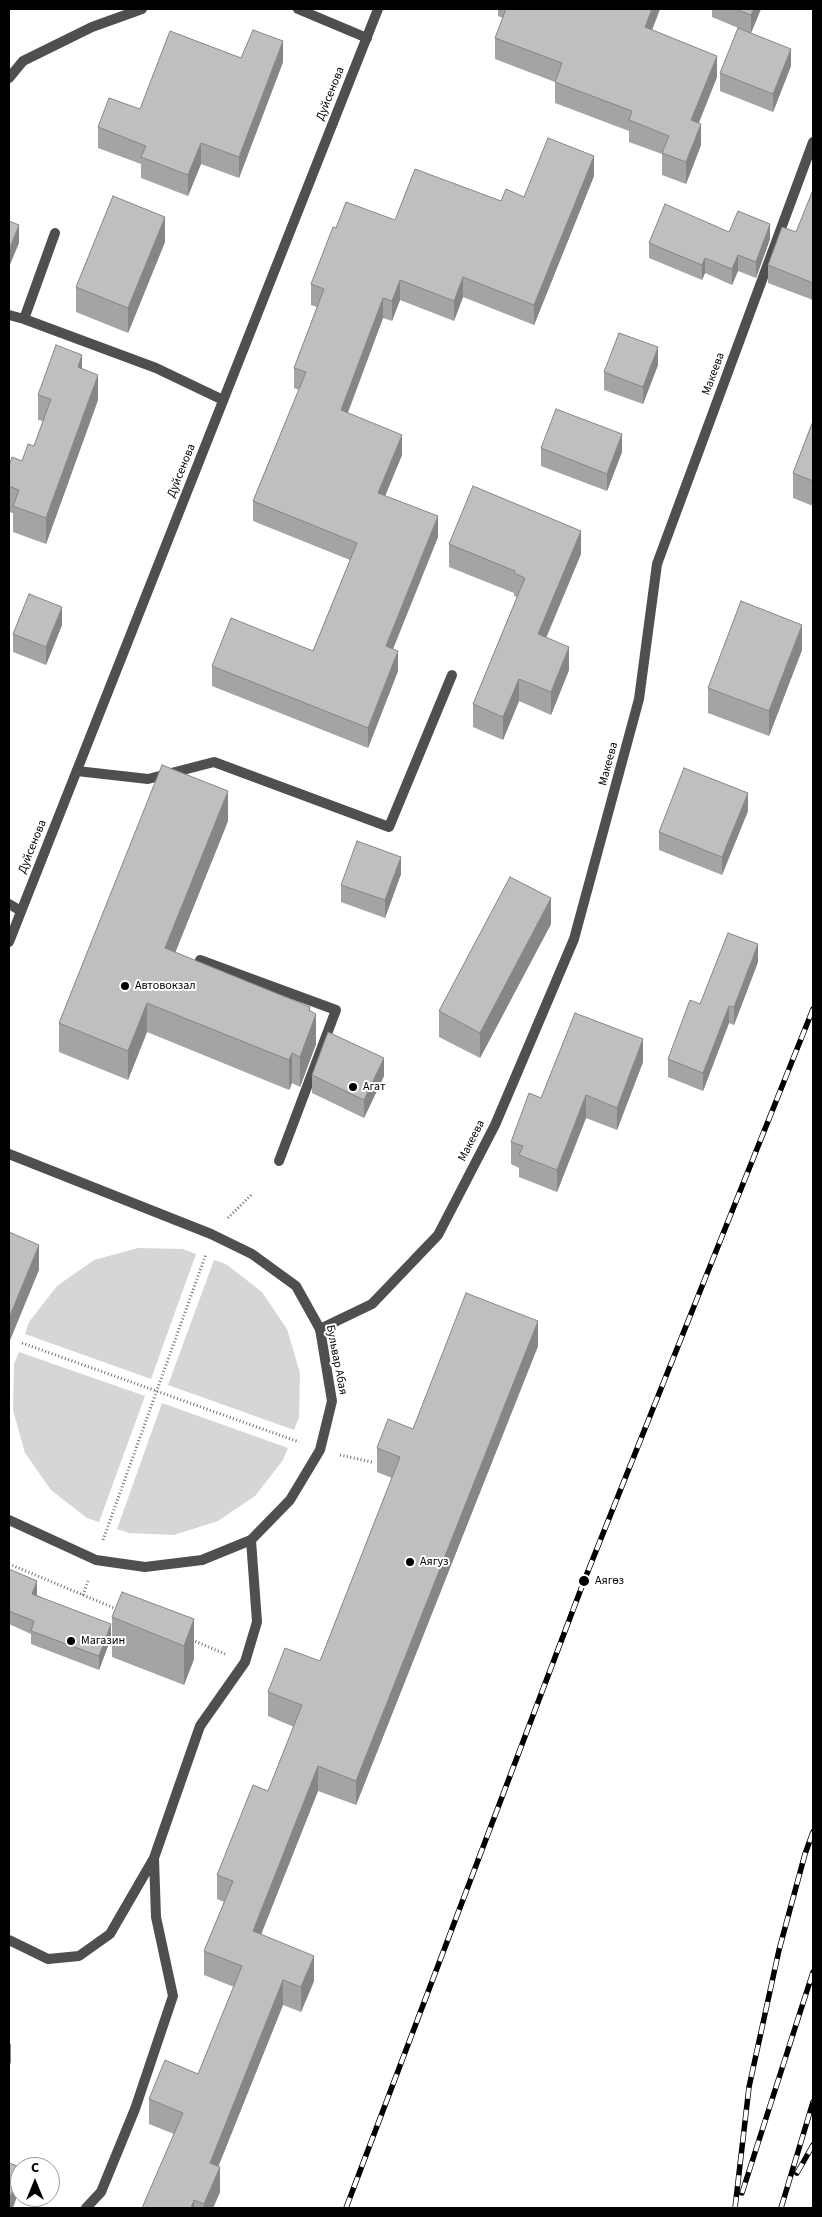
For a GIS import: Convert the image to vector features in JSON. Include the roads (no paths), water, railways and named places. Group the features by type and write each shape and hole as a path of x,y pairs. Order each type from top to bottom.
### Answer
{"street":[{"path":"9,78 23,61 92,27 142,9"},
{"path":"298,9 366,38"},
{"name":"Дуйсенова","path":"9,942 378,9"},
{"name":"Макеева","path":"320,1329 372,1304 438,1235 495,1124 574,939 639,699 657,564 813,142"},
{"path":"24,319 54,233"},
{"path":"9,315 156,368 223,400"},
{"path":"76,771 148,779 214,762 389,827 452,675"},
{"path":"9,904 21,911"},
{"path":"200,960 336,1010 279,1161"},
{"name":"Бульвар Абая","path":"9,1154 212,1234 252,1254 296,1286 320,1329 332,1401 320,1450 290,1500 251,1540 202,1560 145,1567 96,1560 9,1520"},
{"path":"9,1940 48,1959 80,1956 110,1934 154,1858 200,1726 245,1662 256,1622 251,1540"},
{"path":"86,2208 101,2192 135,2109 173,1996 156,1917 154,1858"}],"railway":[{"path":"346,2208 584,1581 813,1009"},
{"path":"735,2208 749,2087 779,1950 805,1854 813,1832"},
{"path":"742,2193 813,1972"},
{"path":"781,2208 813,2102"},
{"path":"797,2173 813,2145"}],"place":[{"name":"Автовокзал","path":"125,986"},
{"name":"Агат","path":"353,1087"},
{"name":"Аягуз","path":"410,1562"},
{"name":"Аягөз","path":"584,1581"},
{"name":"Магазин","path":"71,1641"}]}
